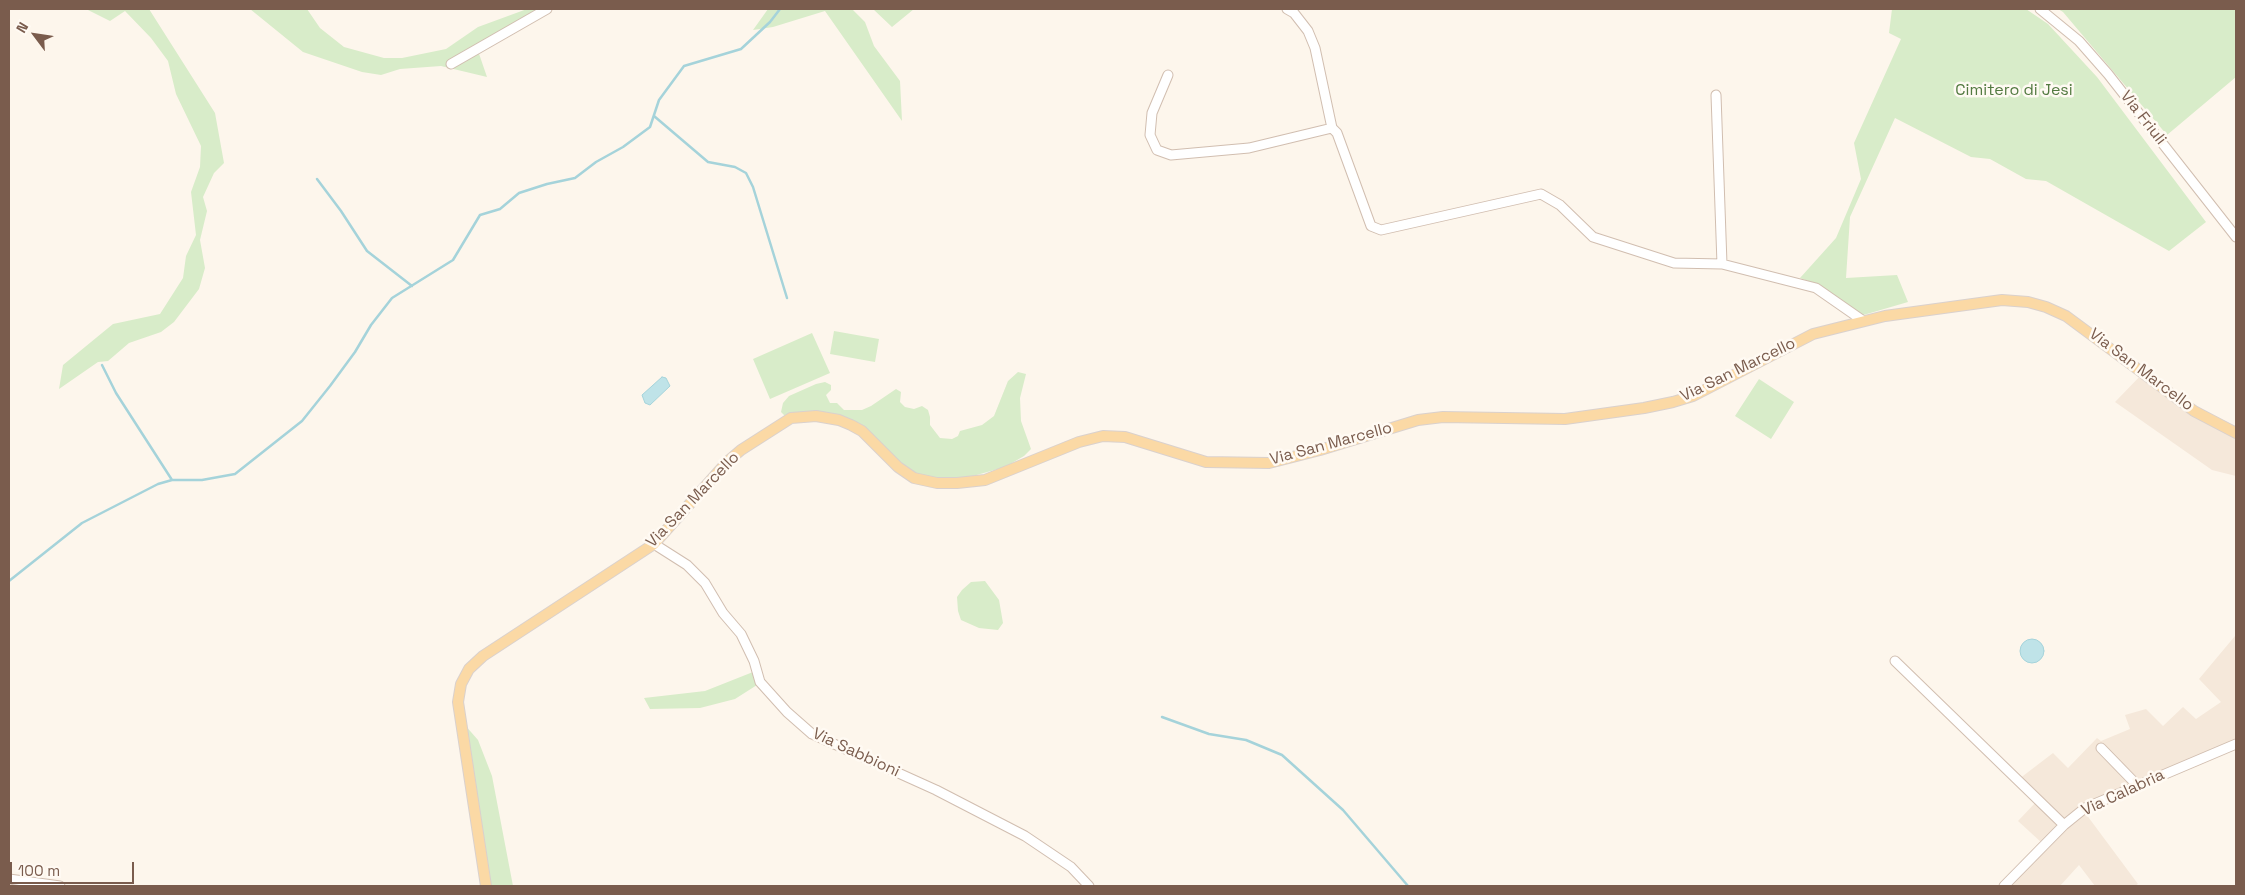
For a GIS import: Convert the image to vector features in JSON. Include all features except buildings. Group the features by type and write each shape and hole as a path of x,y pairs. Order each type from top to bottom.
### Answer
{"main road":[{"name":"Via San Marcello","path":"486,886 458,702 461,684 469,669 483,656 654,544 727,462 791,418 816,416 839,420 862,431 898,467 914,478 937,483 985,480 1079,442 1104,436 1125,436 1206,462 1269,463 1320,450 1418,420 1443,417 1565,419 1644,408 1693,396 1813,334 1862,320 2002,300 2028,302 2046,307 2066,316 2092,333 2194,410 2236,433"}],"street":[{"path":"451,64 547,9"},
{"path":"1287,9 1294,13 1308,31 1315,48 1332,128 1337,133 1372,226 1381,230 1541,194 1560,205 1593,237 1674,263 1722,264 1816,288 1862,320"},
{"name":"Via Friuli","path":"2040,9 2079,41 2108,74 2236,237"},
{"path":"1168,75 1152,113 1150,134 1157,150 1170,155 1248,148 1332,128"},
{"path":"1716,95 1722,264"},
{"name":"Via Sabbioni","path":"654,544 687,566 705,583 723,613 741,634 754,662 760,682 786,712 812,734 936,790 1025,836 1071,867 1089,886"},
{"path":"1895,662 2064,825"},
{"name":"Via Calabria","path":"2004,886 2064,825 2085,808 2236,744"},
{"path":"2101,748 2137,785"},
{"path":"9,879 60,886"}],"shaded area":[{"path":"2147,369 2197,407 2236,426 2236,476 2212,470 2115,402"},
{"path":"2235,636 2236,749 2086,814 2138,884 2135,886 2095,886 2079,865 2060,886 2000,886 2042,843 2018,821 2036,802 2019,779 2053,753 2068,768 2097,738 2101,741 2130,729 2125,715 2146,709 2163,726 2183,707 2196,719 2221,702 2199,679"}],"green space":[{"path":"86,9 149,9 215,113 224,163 214,173 203,197 207,211 200,240 205,268 199,289 174,322 161,332 129,343 108,361 98,362 59,389 63,365 113,324 160,314 183,278 186,256 196,235 191,192 200,167 201,146 176,94 168,61 151,38 125,11 110,21"},
{"path":"250,9 307,9 320,28 344,47 384,58 402,58 446,49 478,27 527,9 543,9 476,45 487,77 441,66 400,69 381,75 362,72 303,52"},
{"path":"768,9 852,9 865,22 874,46 900,81 902,121 825,11 773,27 753,30"},
{"path":"873,9 914,9 892,27"},
{"name":"Cimitero di Jesi","path":"1892,9 2026,9 2048,24 2097,77 2206,222 2169,251 2046,181 2026,179 1990,159 1971,157 1895,118 1850,217 1846,278 1897,275 1908,302 1860,316 1819,285 1800,278 1836,238 1861,179 1854,143 1901,39 1889,33"},
{"name":"Cimitero di Jesi","path":"2058,9 2236,9 2236,77 2167,135 2063,12"},
{"path":"834,331 879,339 875,362 830,354"},
{"path":"812,333 830,373 770,399 753,359"},
{"path":"1018,372 1026,374 1020,398 1021,421 1031,449 1024,456 1005,467 973,476 948,480 923,476 906,470 854,423 785,416 781,412 783,403 789,396 825,382 831,385 831,390 826,395 830,403 837,403 844,410 862,410 896,389 901,392 900,402 905,407 914,409 922,406 928,410 930,425 940,438 952,439 958,436 960,431 982,425 994,416 1008,381"},
{"path":"1759,379 1794,402 1771,439 1735,416"},
{"path":"985,581 999,600 1003,623 998,630 979,628 961,620 958,611 957,597 962,590 971,582"},
{"path":"753,672 757,685 735,699 700,708 650,709 644,698 705,691"},
{"path":"464,724 478,740 492,776 513,886 491,886"}],"water":[{"path":"662,377 666,378 670,386 650,405 645,403 642,395"},
{"path":"2032,639 2041,642 2044,651 2041,660 2032,663 2023,660 2020,651 2023,642"}],"waterway":[{"path":"9,581 82,523 158,484 172,480 202,480 235,474 302,421 355,352 371,325 392,298 453,260 480,215 500,209 519,193 575,178 596,162 623,147 650,127 659,100 684,66 741,49 770,22 780,9"},
{"path":"654,116 708,162 735,167 746,173 753,187 787,298"},
{"path":"317,179 367,251 412,286"},
{"path":"102,365 116,393 172,480"},
{"path":"1162,717 1209,734 1246,740 1282,755 1343,810 1408,886"}]}
